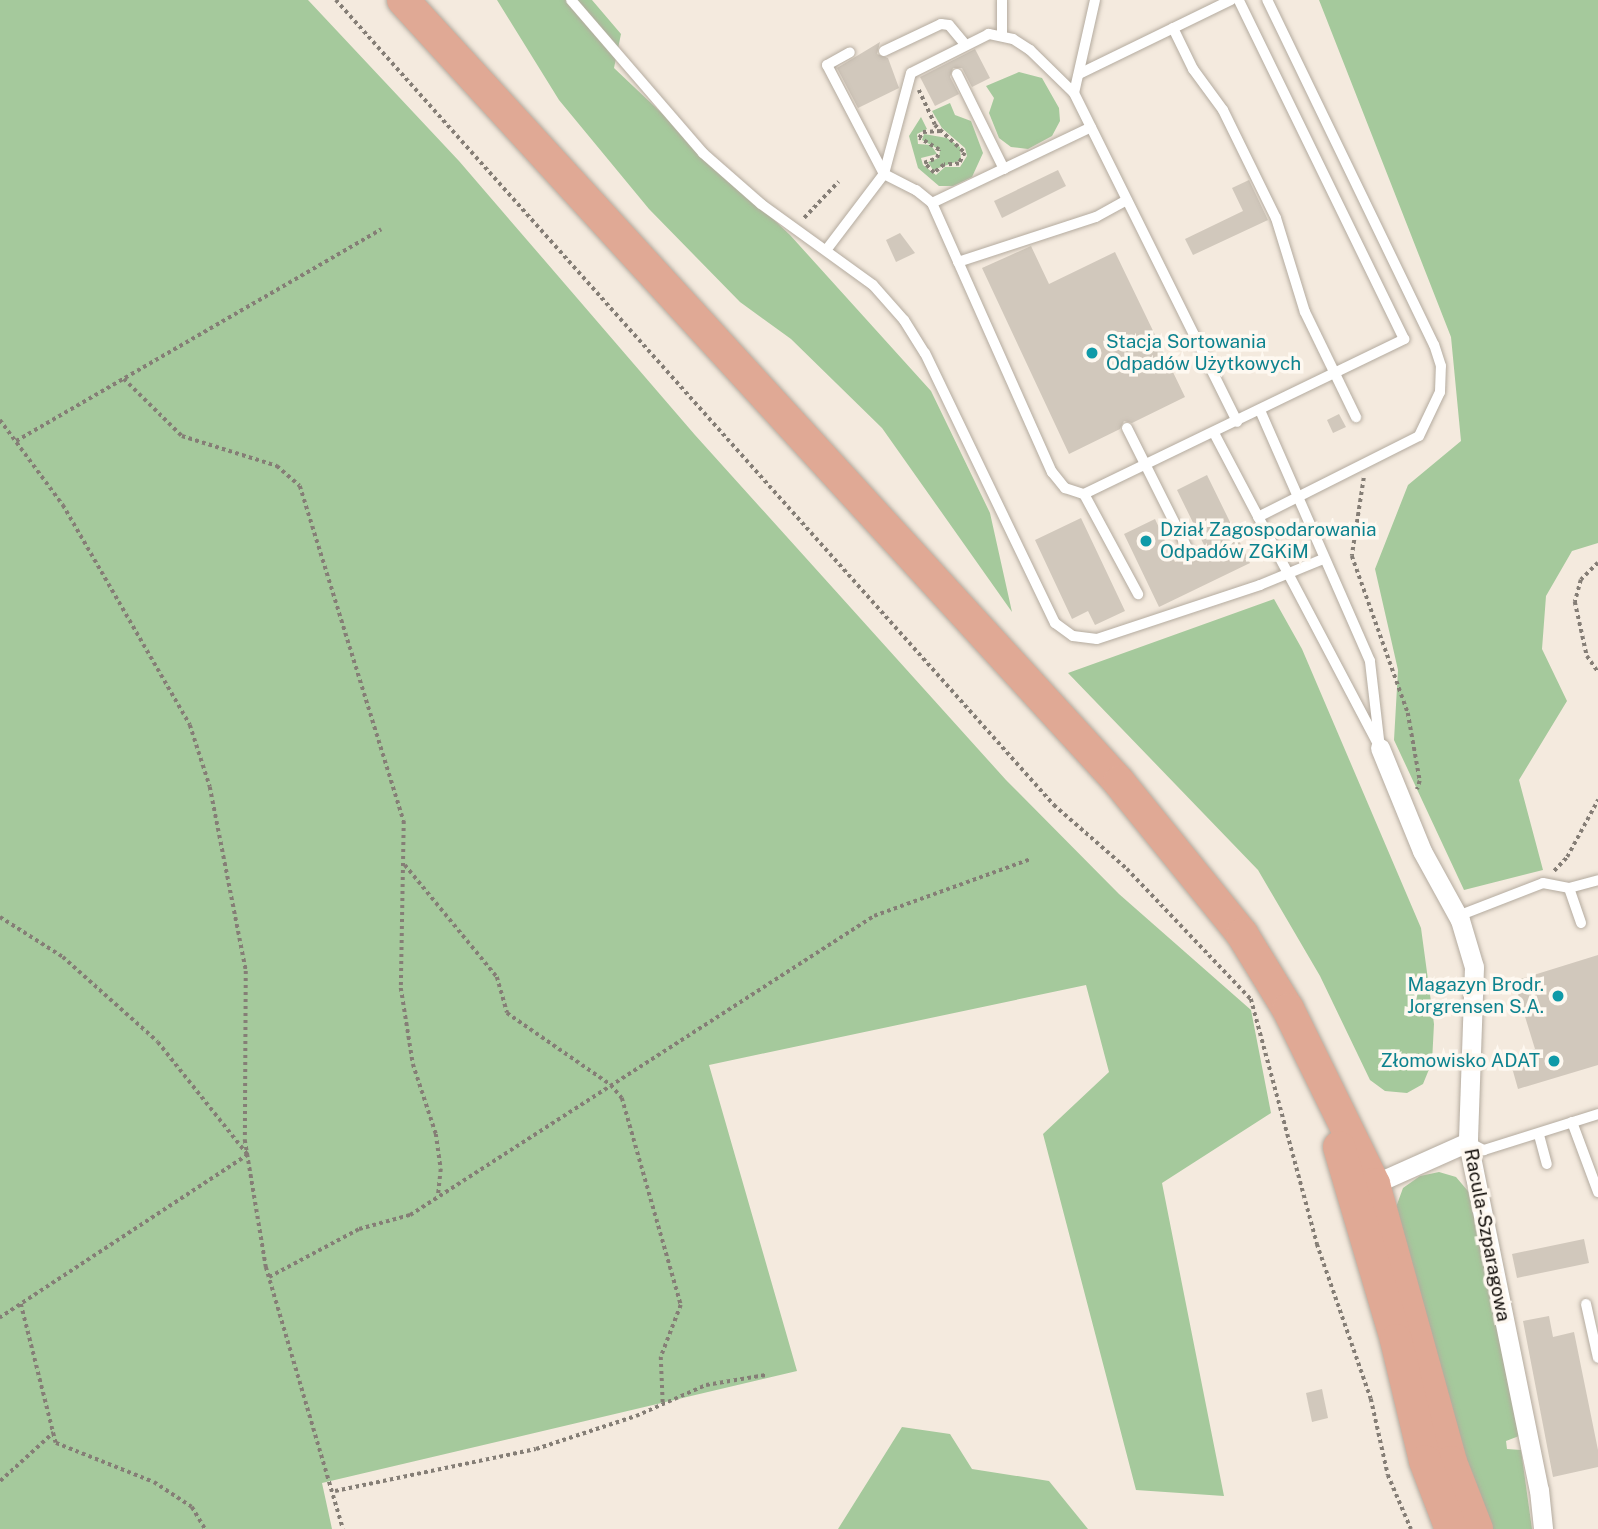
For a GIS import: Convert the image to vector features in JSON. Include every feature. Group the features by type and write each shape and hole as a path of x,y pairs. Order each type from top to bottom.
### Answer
{"main road":[{"path":"403,0 1169,839 1242,934 1318,1071 1374,1184 1451,1462 1477,1529"},
{"path":"1318,1071 1396,1340 1424,1461 1451,1529"}],"street":[{"name":"Racula-Szparagowa","path":"1380,748 1406,811 1458,916 1474,967 1476,1000 1468,1142 1539,1490 1543,1529"},
{"path":"1374,1184 1468,1142"}],"lane":[{"path":"571,0 703,153 873,285 926,353 1055,623 1073,636 1097,639 1289,574 1323,559"},
{"path":"1002,0 1002,35"},
{"path":"1074,93 1095,0"},
{"path":"1079,74 1231,0"},
{"path":"850,52 827,65 884,174 916,190 932,203 1052,472 1065,488 1084,494 1404,339 1239,0"},
{"path":"1258,517 1419,436 1440,393 1441,366 1266,0"},
{"path":"884,51 941,24 949,25 966,45"},
{"path":"1173,28 1193,69 1223,110 1276,218 1305,312 1356,417"},
{"path":"827,249 884,174 911,72 989,34 1002,35 1030,50 1074,93 1237,422"},
{"path":"957,74 1004,169"},
{"path":"932,203 1091,127"},
{"path":"958,262 1096,217 1128,200"},
{"path":"1260,410 1300,497 1323,559 1370,661 1380,748"},
{"path":"1127,428 1189,552"},
{"path":"1214,433 1380,748"},
{"path":"1084,494 1138,594"},
{"path":"1458,916 1543,883 1569,888 1598,880"},
{"path":"1569,888 1581,923"},
{"path":"1468,1142 1484,1150 1539,1135 1598,1114"},
{"path":"1572,1122 1598,1192"},
{"path":"1539,1135 1547,1164"},
{"path":"1586,1304 1598,1358"}],"path":[{"path":"336,0 1055,805 1127,869 1251,999 1317,1244 1371,1399 1388,1475 1411,1529"},
{"path":"911,72 940,131 962,146 965,156 959,164 944,165 934,173 924,163 937,158 939,150 919,138 923,132 940,131"},
{"path":"797,228 838,182"},
{"path":"16,442 381,229"},
{"path":"124,379 182,436 277,466 300,486 404,821 401,988 413,1064 436,1134 441,1169 438,1196"},
{"path":"0,420 63,505 190,725 210,787 246,971 248,1155 269,1277 335,1491 344,1529"},
{"path":"1366,465 1352,556 1408,713 1420,781 1406,811"},
{"path":"1598,563 1581,580 1575,603 1587,656 1598,671"},
{"path":"1543,883 1567,857 1598,800"},
{"path":"269,1277 359,1229 410,1214 874,916 1031,859"},
{"path":"405,865 497,977 507,1013 611,1085 622,1098 638,1144 681,1305 662,1357 663,1404"},
{"path":"0,917 63,957 158,1042 248,1155"},
{"path":"0,1318 248,1155"},
{"path":"21,1304 56,1443 154,1482 192,1507 205,1529"},
{"path":"335,1491 536,1449 663,1404 706,1385 766,1375"},
{"path":"0,1481 53,1433"}],"green space":[{"path":"0,0 308,0 459,161 695,435 1006,780 1119,894 1251,1010 1271,1113 1162,1183 1224,1496 1136,1490 1043,1134 1109,1072 1086,985 709,1065 797,1371 322,1483 332,1529 0,1529"},
{"path":"497,0 592,0 621,34 614,68 790,235 931,391 990,513 1012,612 882,428 791,339 740,302 649,209 559,100"},
{"path":"1319,0 1598,0 1598,543 1572,551 1546,596 1542,649 1567,701 1519,780 1543,870 1464,890 1394,740 1398,670 1375,569 1408,485 1461,441 1451,337"},
{"path":"1019,72 1042,78 1059,108 1060,121 1052,136 1028,149 1011,147 999,138 989,113 994,98 986,86"},
{"path":"950,103 955,115 971,121 983,153 972,177 953,186 939,186 918,168 909,136 921,117 927,129 917,134 918,144 931,145 937,154 921,158 923,165 936,175 945,167 960,167 967,156 965,148 942,128 932,111"},
{"path":"924,134 947,138 960,147 961,160 933,170 928,162 939,158 940,150 922,140"},
{"path":"1274,599 1302,649 1421,928 1434,1024 1432,1062 1423,1084 1407,1093 1385,1091 1370,1080 1320,976 1258,870 1068,673"},
{"path":"1439,1172 1456,1177 1473,1197 1519,1436 1506,1441 1507,1449 1521,1450 1532,1529 1485,1529 1395,1210 1403,1188 1420,1176"},
{"path":"902,1427 950,1434 972,1469 1049,1481 1088,1529 838,1529"}],"building":[{"path":"880,42 877,54 888,58 899,88 858,108 837,68"},
{"path":"975,49 990,78 972,87 962,68 953,68 950,77 959,94 935,106 920,77"},
{"path":"1058,170 1066,186 1002,218 994,201"},
{"path":"1249,180 1268,220 1193,255 1185,239 1243,211 1232,188"},
{"path":"900,233 915,253 896,262 886,240"},
{"name":"Stacja Sortowania Odpadów Użytkowych","path":"1031,246 1049,284 1115,252 1185,397 1132,423 1124,421 1120,429 1069,454 982,268"},
{"path":"1339,414 1346,427 1333,433 1327,420"},
{"name":"Dział Zagospodarowania Odpadów ZGKiM","path":"1207,475 1250,563 1159,607 1124,534 1155,519 1175,562 1193,558 1205,547 1177,490"},
{"path":"1081,518 1125,611 1095,625 1088,611 1072,619 1035,540"},
{"path":"1598,955 1598,1065 1518,1089 1509,1057 1535,1049 1514,981"},
{"path":"1584,1239 1589,1263 1517,1278 1512,1254"},
{"path":"1549,1316 1553,1337 1574,1332 1598,1450 1598,1467 1553,1477 1523,1321"},
{"path":"1322,1389 1328,1418 1312,1422 1306,1393"}],"place":[{"name":"Stacja Sortowania Odpadów Użytkowych","path":"1092,353"},
{"name":"Dział Zagospodarowania Odpadów ZGKiM","path":"1146,541"},
{"name":"Magazyn Brodr. Jorgrensen S.A.","path":"1558,996"},
{"name":"Złomowisko ADAT","path":"1554,1061"}]}
